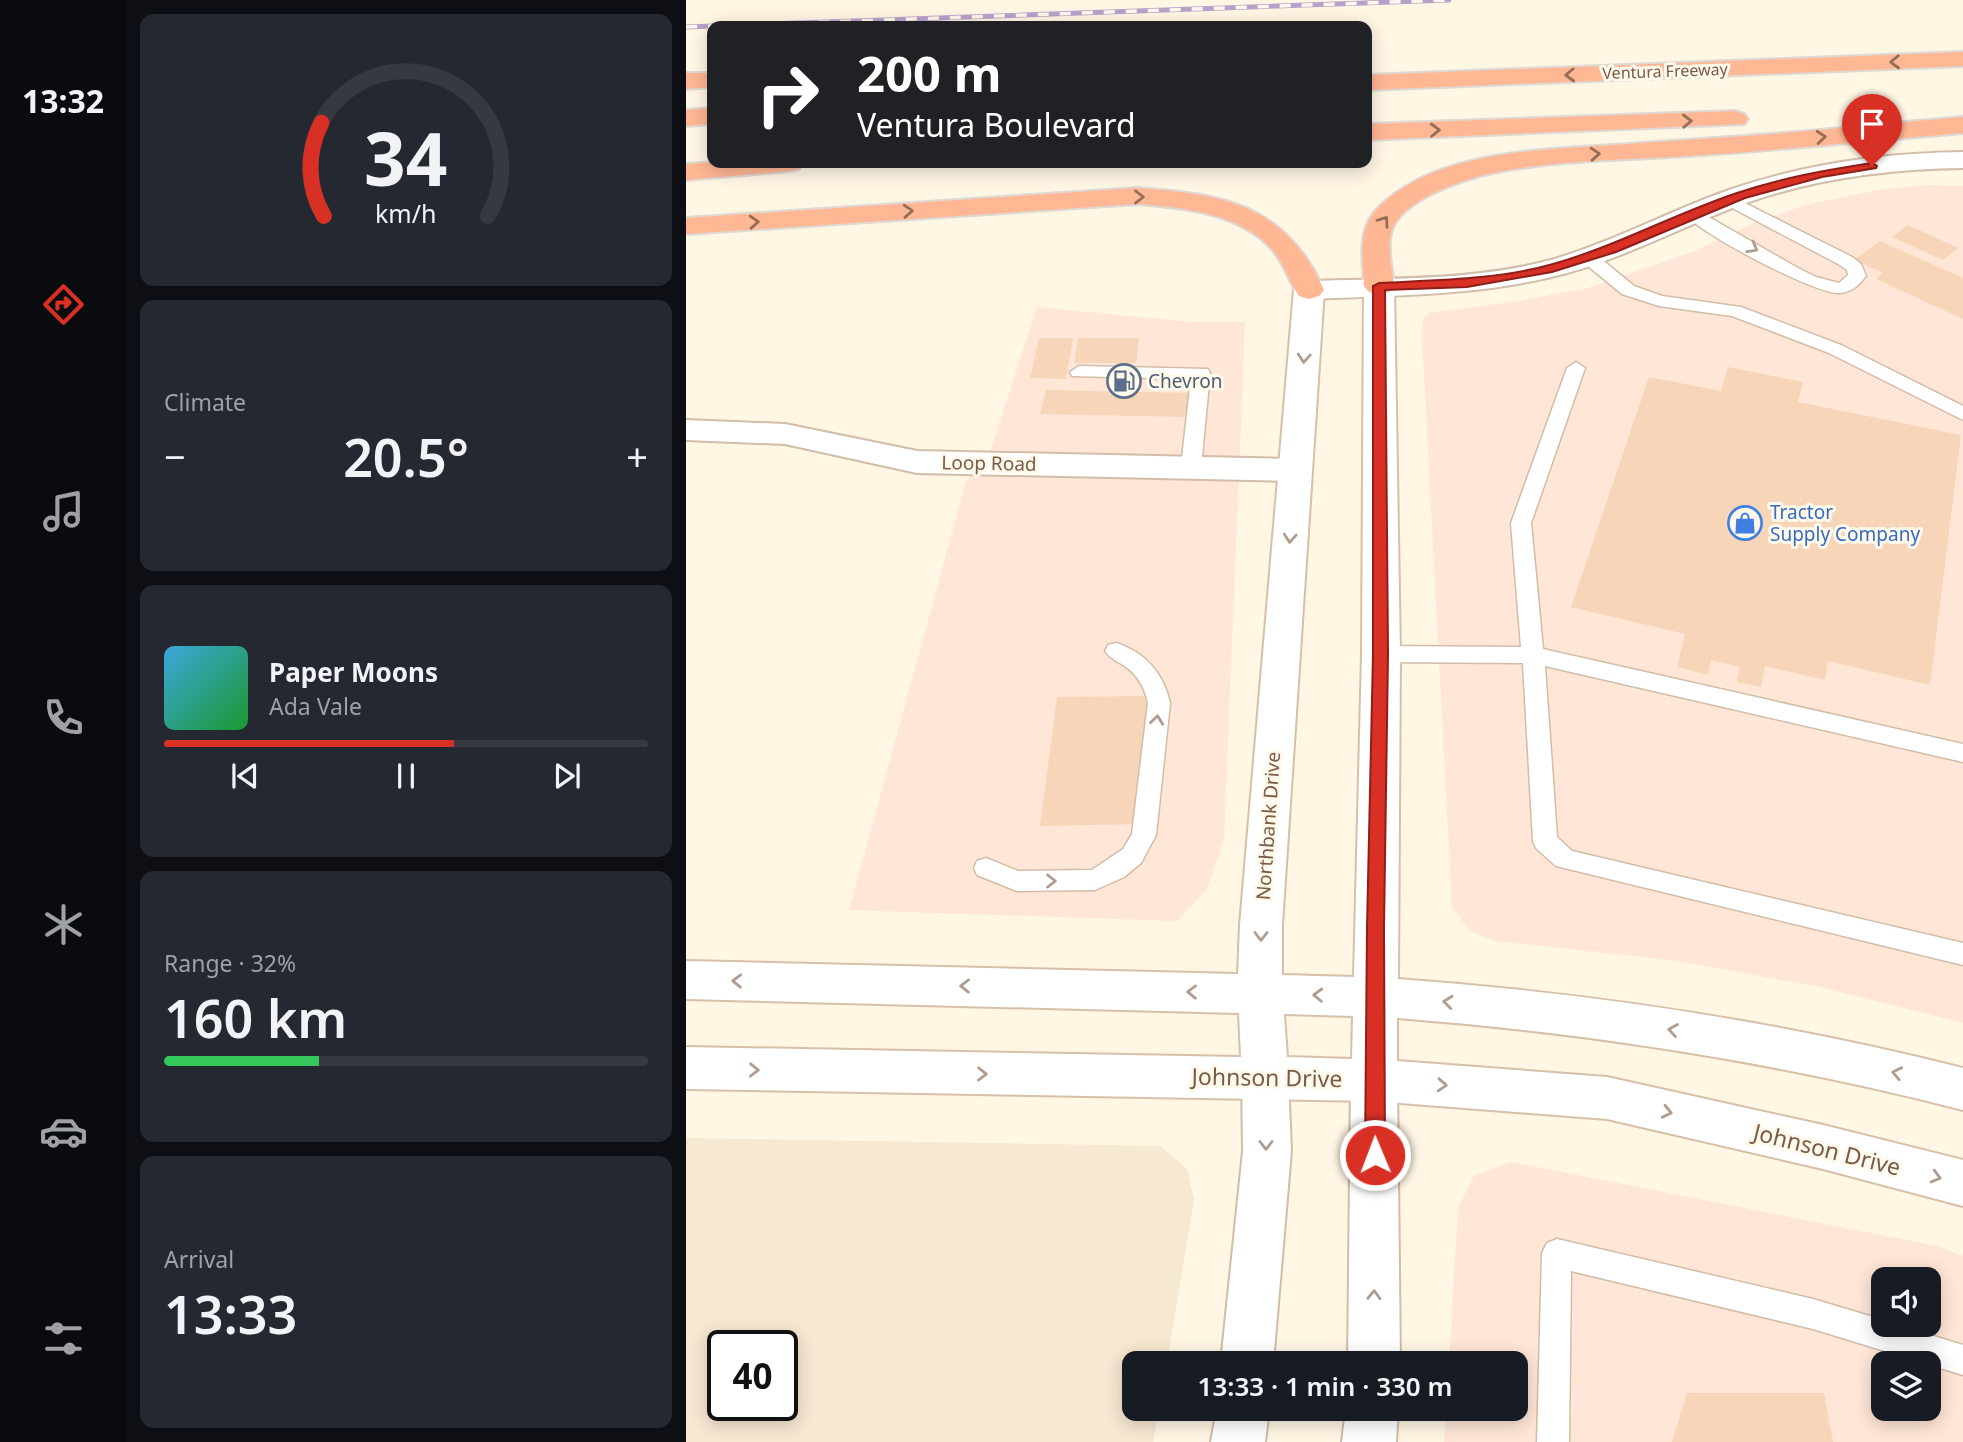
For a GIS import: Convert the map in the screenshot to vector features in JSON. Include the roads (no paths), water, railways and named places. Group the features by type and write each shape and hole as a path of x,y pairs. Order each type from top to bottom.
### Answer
{"highway":[{"name":"Ventura Freeway","path":"1372,83 1963,59"},
{"path":"686,82 707,80"},
{"path":"1372,132 1963,110"},
{"path":"686,118 707,116"},
{"path":"1379,286 1377,229 1385,216 1404,200 1461,173 1502,163 1558,156 1749,144 1963,125"},
{"path":"686,172 732,168"},
{"path":"686,226 1138,196 1187,199 1227,209 1259,225 1277,238 1302,266 1309,290"}],"main road":[{"path":"1309,290 1467,283 1521,275 1589,258 1730,200 1781,183 1888,164 1963,160"},
{"path":"1374,1351 1374,1080 1381,654 1379,286"},
{"name":"Northbank Drive","path":"1248,1351 1267,1151 1260,993 1261,913 1309,290"},
{"name":"Loop Road","path":"686,430 785,434 917,462 1295,470"},
{"path":"686,980 1260,993 1445,1001 1633,1023 1738,1040 1963,1089"},
{"name":"Johnson Drive","path":"686,1068 1374,1080 1607,1098 1823,1147 1963,1184"},
{"path":"1238,1442 1241,1421"},
{"path":"1369,1442 1371,1421"}],"lane":[{"path":"1693,215 1816,284 1840,288 1857,276 1855,268 1846,261 1730,200"},
{"path":"1589,258 1628,290 1658,301 1735,311 1835,349 1963,414"},
{"path":"1576,368 1521,523 1545,841 1565,859 1963,954"},
{"path":"1079,372 1201,373 1191,467"},
{"path":"986,868 1017,881 1095,880 1115,870 1132,856 1144,835 1159,703 1157,687 1149,675 1133,660 1116,651"},
{"path":"1381,654 1533,655 1963,753"},
{"path":"1553,1442 1558,1253 1813,1314 1963,1360"}],"railway":[{"path":"856,21 1449,0"},
{"path":"686,27 707,26"}],"place":[{"name":"Chevron","path":"1124,381"},
{"name":"Tractor Supply Company","path":"1745,523"}]}
